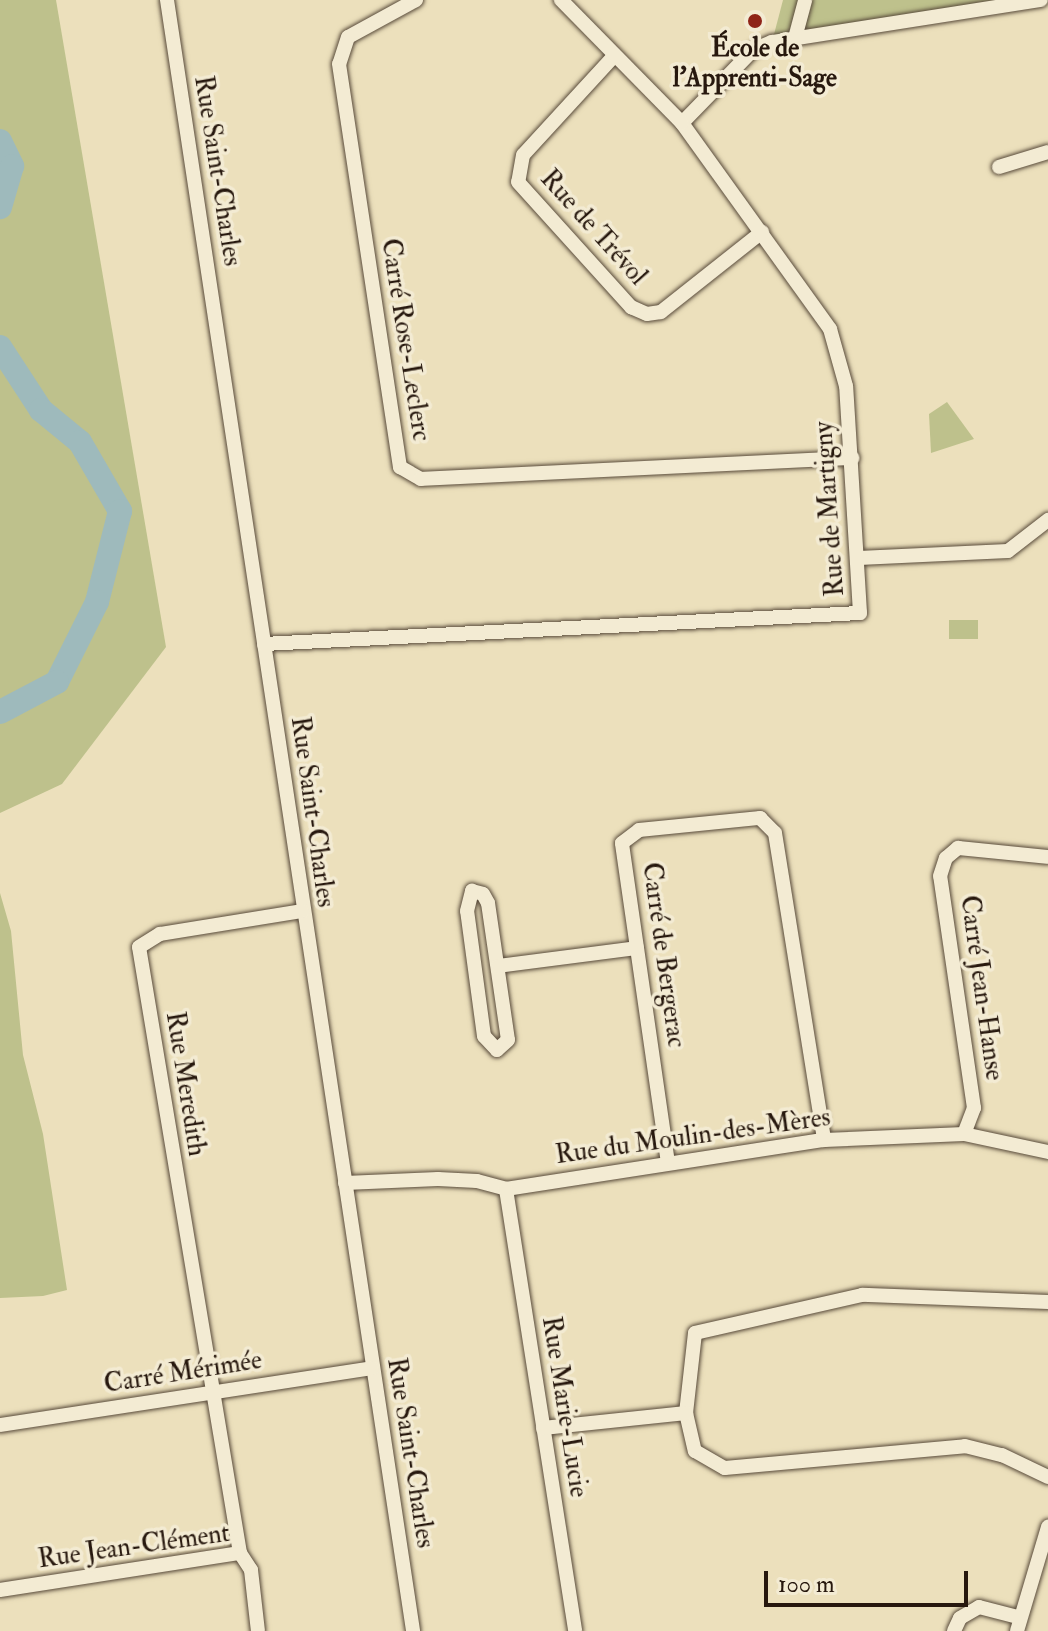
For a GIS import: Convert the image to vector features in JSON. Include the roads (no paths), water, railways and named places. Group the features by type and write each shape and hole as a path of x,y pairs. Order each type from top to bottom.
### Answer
{"street":[{"name":"Rue Saint-Charles","path":"167,0 413,1631"},
{"name":"Carré Rose-Leclerc","path":"416,0 348,37 339,64 400,467 421,479 852,458"},
{"name":"Rue de Martigny","path":"264,644 860,613 846,386 830,329 682,123 561,0"},
{"path":"795,38 805,0"},
{"path":"682,123 753,50 795,38 1041,0"},
{"name":"Rue de Trévol","path":"614,56 523,155 518,182 631,307 647,314 661,312 762,232"},
{"path":"999,167 1048,152"},
{"path":"859,558 1008,551 1048,520"},
{"name":"Carré de Bergerac","path":"668,1163 622,843 639,830 760,818 775,833 824,1140"},
{"name":"Carré Jean-Hanse","path":"964,1134 974,1108 940,876 946,858 958,848 1048,857"},
{"path":"472,891 483,894 488,903 498,966 508,1040 497,1050 484,1036 467,911 472,891"},
{"name":"Rue Meredith","path":"210,1394 139,947 160,934 302,911"},
{"path":"498,966 637,948"},
{"name":"Rue du Moulin-des-Mères","path":"345,1183 438,1179 477,1181 506,1189 824,1140 964,1134 1048,1152"},
{"name":"Rue Marie-Lucie","path":"506,1189 575,1631"},
{"path":"1048,1302 862,1295 695,1333 686,1413 695,1451 725,1468 965,1446 1002,1455 1048,1477"},
{"name":"Carré Mérimée","path":"0,1425 372,1368"},
{"path":"210,1394 219,1413 240,1553"},
{"path":"543,1428 686,1413"},
{"path":"954,1631 960,1618 979,1607 1018,1624 1048,1527"},
{"name":"Rue Jean-Clément","path":"0,1590 240,1553 251,1570 258,1631"}],"waterway":[{"path":"0,141 12,166 0,207"},
{"path":"0,347 41,410 80,442 120,511 97,602 57,682 0,712"}],"place":[{"name":"École de l'Apprenti-Sage","path":"755,21"}]}
